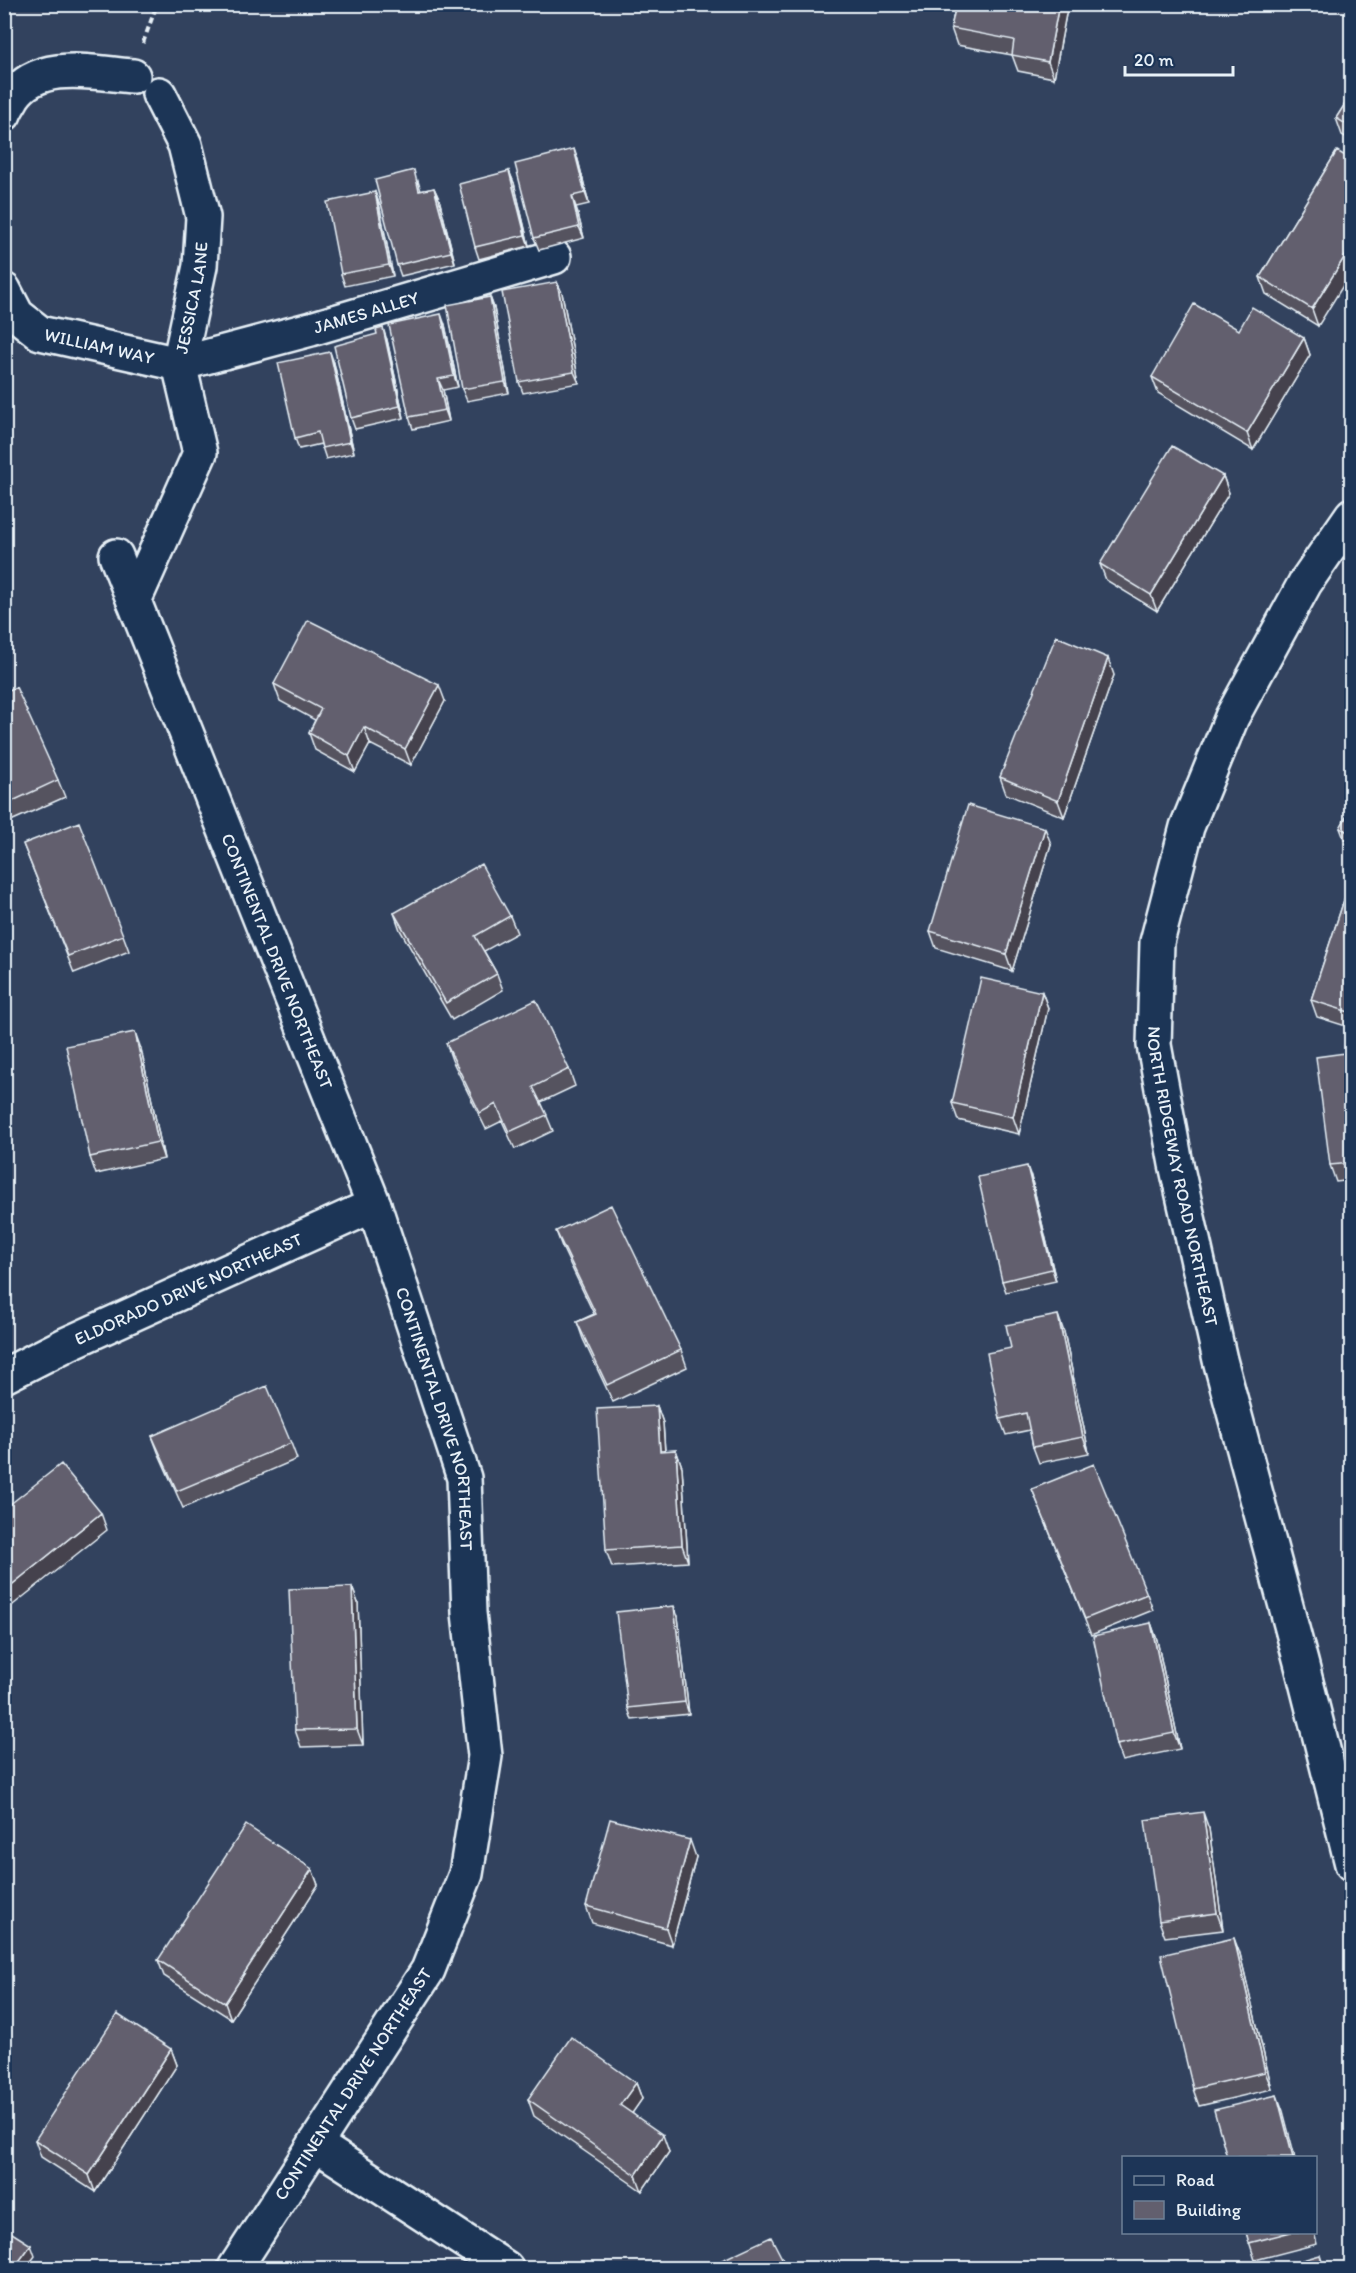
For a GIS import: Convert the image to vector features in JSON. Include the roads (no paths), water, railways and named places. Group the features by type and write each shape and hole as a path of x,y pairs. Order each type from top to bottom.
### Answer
{"street":[{"path":"4,114 17,91 40,75 64,71 133,75"},
{"name":"JESSICA LANE","path":"134,601 200,453 179,364 200,266 203,217 185,145 159,94"},
{"name":"JAMES ALLEY","path":"179,364 554,257"},
{"name":"WILLIAM WAY","path":"4,290 18,315 40,333 179,364"},
{"name":"NORTH RIDGEWAY ROAD NORTHEAST","path":"1352,514 1305,583 1232,717 1187,827 1157,942 1154,1045 1176,1164 1220,1360 1301,1662 1352,1864"},
{"name":"CONTINENTAL DRIVE NORTHEAST","path":"116,556 375,1205 464,1478 469,1613 485,1756 466,1874 428,1970 235,2268"},
{"name":"ELDORADO DRIVE NORTHEAST","path":"4,1376 67,1344 375,1205"},
{"path":"315,2144 506,2268"}]}
